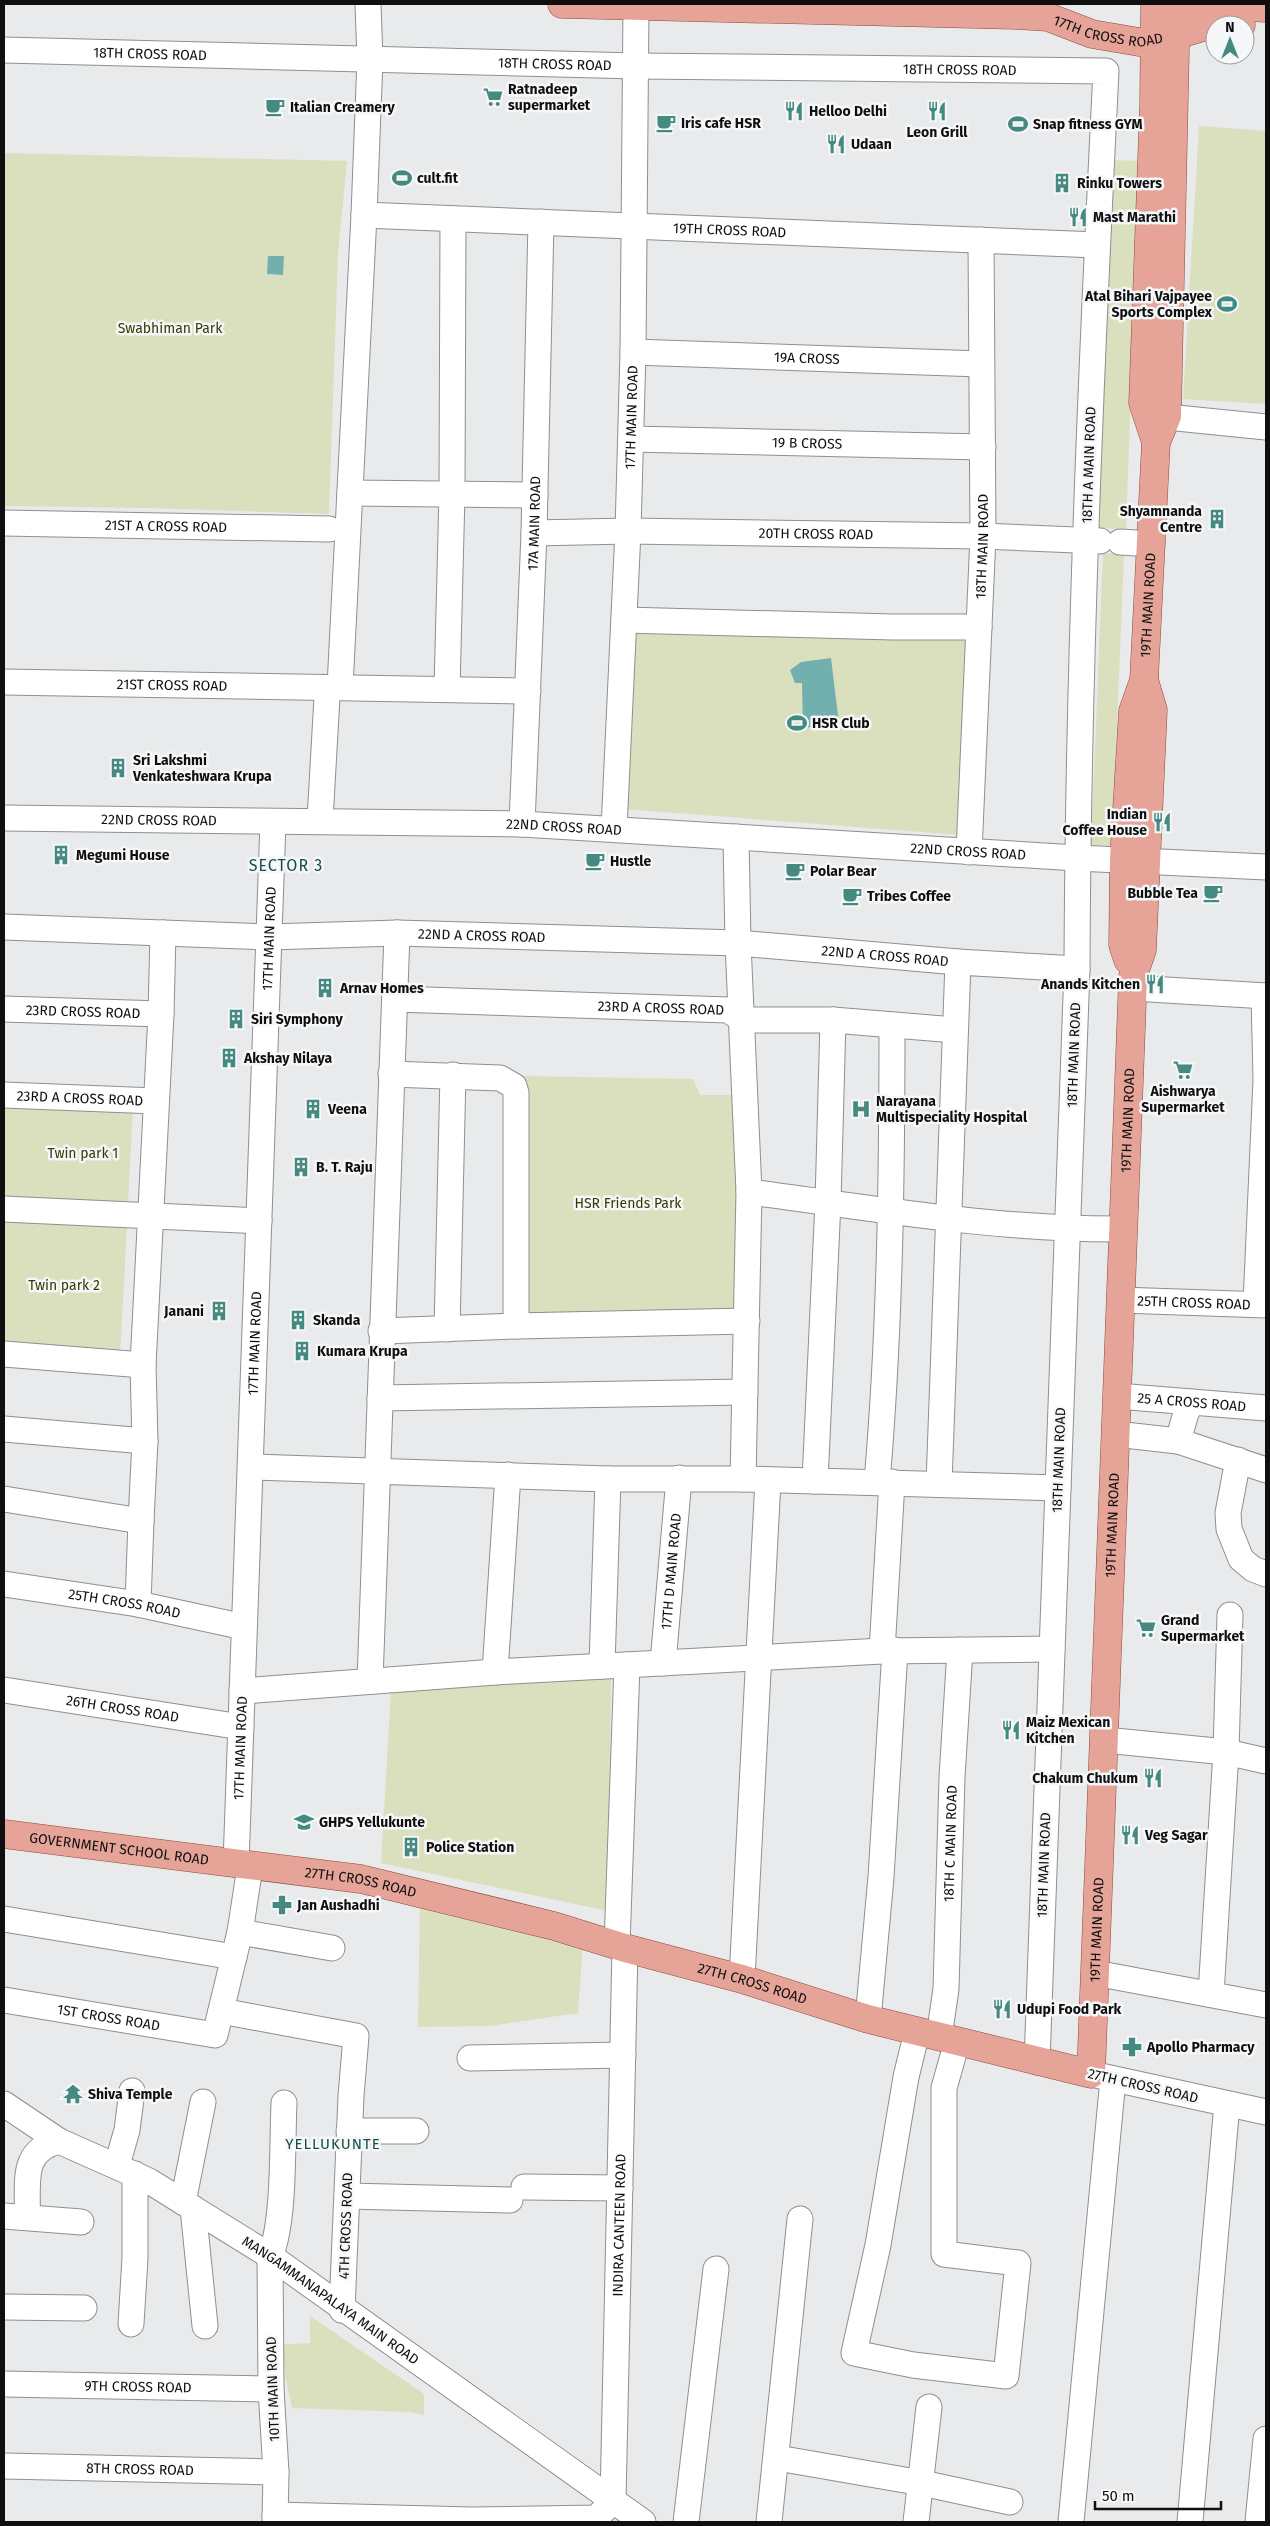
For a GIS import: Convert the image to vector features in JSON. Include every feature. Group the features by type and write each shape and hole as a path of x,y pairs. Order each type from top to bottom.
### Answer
{"main road":[{"name":"17TH CROSS ROAD","path":"562,4 1048,17 1070,14 1092,34 1139,42 1205,26"},
{"name":"19TH MAIN ROAD","path":"1155,4 1165,37"},
{"name":"19TH MAIN ROAD","path":"1102,2076 1096,1973 1133,982 1142,950 1134,859 1133,711 1144,680 1157,415 1165,37 1176,4"},
{"path":"1186,4 1266,8"},
{"name":"GOVERNMENT SCHOOL ROAD","path":"4,1834 243,1865"},
{"name":"27TH CROSS ROAD","path":"243,1865 361,1879 554,1926 742,1979 868,2019 1037,2062 1102,2076"}],"street":[{"name":"17TH MAIN ROAD","path":"614,829 631,439 637,66 636,5"},
{"name":"18TH CROSS ROAD","path":"4,50 369,30 637,66 1106,72"},
{"path":"320,820 350,492 364,215 369,30"},
{"name":"18TH A MAIN ROAD","path":"1077,858 1102,541 1096,244 1106,72"},
{"name":"19TH CROSS ROAD","path":"364,215 1096,244"},
{"path":"447,689 452,494 453,219"},
{"name":"17A MAIN ROAD","path":"522,824 534,533 541,222"},
{"name":"18TH MAIN ROAD","path":"969,852 983,536 981,240"},
{"name":"19A CROSS","path":"633,352 981,364"},
{"path":"1157,415 1266,427"},
{"name":"19 B CROSS","path":"631,439 982,447"},
{"path":"350,492 535,495"},
{"name":"21ST A CROSS ROAD","path":"4,523 329,529"},
{"name":"20TH CROSS ROAD","path":"534,533 628,531 983,536 1152,544"},
{"path":"624,620 893,628 979,628"},
{"name":"21ST CROSS ROAD","path":"4,682 333,692 447,689 528,691"},
{"name":"22ND CROSS ROAD","path":"4,818 273,822 320,820 522,824 969,852 1266,867"},
{"name":"17TH MAIN ROAD","path":"215,2035 240,1932 243,1865 242,1691 273,822"},
{"path":"736,837 738,943 743,1020 748,1192 743,1479"},
{"name":"18TH MAIN ROAD","path":"1037,2062 1077,968 1077,858"},
{"name":"22ND A CROSS ROAD","path":"4,927 269,936 398,933 738,943 958,962 1077,968"},
{"path":"138,1604 145,1441 143,1365 161,1014 163,933"},
{"path":"370,1682 381,1331 398,933"},
{"path":"939,1484 958,962"},
{"path":"1133,982 1265,996 1266,1079 1261,1304"},
{"name":"23RD A CROSS ROAD","path":"395,999 728,1010 743,1020 833,1020 956,1030"},
{"name":"23RD CROSS ROAD","path":"4,1009 161,1014"},
{"path":"816,1481 828,1202 833,1020"},
{"path":"868,2019 881,1876 888,1650 884,1406 890,1210 892,1025"},
{"path":"392,1074 500,1078 514,1086 516,1093 516,1326"},
{"path":"447,1330 453,1075"},
{"name":"23RD A CROSS ROAD","path":"4,1095 156,1101"},
{"path":"748,1192 949,1218 1068,1229 1123,1229"},
{"path":"4,1209 259,1220"},
{"name":"25TH CROSS ROAD","path":"1120,1300 1261,1304"},
{"path":"381,1331 747,1321"},
{"path":"4,1354 143,1365"},
{"path":"380,1398 745,1392"},
{"name":"25 A CROSS ROAD","path":"1117,1396 1266,1408"},
{"path":"1178,1441 1186,1412 1192,1402"},
{"path":"4,1429 145,1441"},
{"path":"1116,1434 1178,1441 1266,1470"},
{"path":"1238,1460 1228,1513 1229,1529 1241,1559 1254,1569 1266,1574"},
{"path":"251,1467 608,1479 743,1479 1058,1488"},
{"path":"495,1672 508,1475"},
{"name":"17TH D MAIN ROAD","path":"663,1663 678,1478"},
{"path":"602,1666 608,1479"},
{"path":"742,1979 768,1480"},
{"path":"4,1499 141,1521"},
{"name":"25TH CROSS ROAD","path":"4,1584 138,1604 244,1627"},
{"path":"1211,1994 1226,1752 1230,1615"},
{"path":"242,1691 495,1672 888,1650 1052,1649"},
{"name":"18TH C MAIN ROAD","path":"937,2037 946,1989 952,1777 960,1650"},
{"name":"INDIRA CANTEEN ROAD","path":"613,2501 623,2055 621,1946 627,1665"},
{"name":"26TH CROSS ROAD","path":"4,1690 241,1727"},
{"path":"1105,1740 1226,1752 1266,1761"},
{"path":"4,1920 234,1957"},
{"path":"240,1932 332,1948"},
{"path":"1096,1973 1266,2005"},
{"name":"1ST CROSS ROAD","path":"4,2000 215,2035"},
{"name":"4TH CROSS ROAD","path":"221,2011 356,2036 349,2131 348,2196 342,2310"},
{"path":"937,2037 944,2088 944,2254 1018,2263 1006,2376 913,2365 854,2353 878,2245 906,2077 937,2037"},
{"path":"470,2058 623,2055"},
{"path":"1071,2522 1102,2076"},
{"name":"27TH CROSS ROAD","path":"1102,2076 1266,2112"},
{"path":"906,2077 944,2088"},
{"path":"132,2091 127,2130 126,2169 135,2258 132,2324"},
{"path":"203,2102 188,2205 205,2326"},
{"name":"10TH MAIN ROAD","path":"275,2519 276,2472 271,2388 270,2256 275,2244 280,2192 284,2103"},
{"name":"MANGAMMANAPALAYA MAIN ROAD","path":"4,2104 59,2141 126,2169 270,2256 342,2310 643,2522"},
{"path":"1190,2522 1227,2104"},
{"path":"349,2131 416,2131"},
{"path":"59,2141 40,2148 32,2156 16,2217 81,2222"},
{"path":"348,2196 517,2193 620,2188"},
{"path":"769,2522 800,2218"},
{"path":"686,2522 716,2269"},
{"path":"4,2307 84,2308"},
{"name":"9TH CROSS ROAD","path":"4,2384 271,2388"},
{"path":"916,2522 922,2483 929,2407"},
{"path":"1258,2522 1266,2439"},
{"path":"789,2460 922,2483 1010,2502"},
{"name":"8TH CROSS ROAD","path":"4,2466 276,2472"},
{"path":"275,2519 472,2520 596,2518 613,2501"}],"green space":[{"name":"Atal Bihari Vajpayee Sports Complex","path":"1199,126 1266,131 1266,404 1183,399"},
{"name":"Swabhiman Park","path":"4,153 347,161 338,254 329,514 148,508 4,506"},
{"path":"1107,160 1139,161 1126,529 1099,528"},
{"path":"1103,553 1124,554 1112,846 1091,845"},
{"name":"HSR Club","path":"636,634 968,636 960,835 624,809"},
{"name":"HSR Friends Park","path":"521,1076 693,1079 700,1095 738,1095 741,1314 509,1320"},
{"name":"Twin park 1","path":"4,1102 133,1108 128,1202 4,1196"},
{"name":"Twin park 2","path":"4,1221 127,1227 120,1355 4,1349"},
{"path":"611,1674 608,1911 381,1863 391,1693"},
{"path":"420,1901 583,1943 578,2013 490,2026 418,2027"},
{"path":"310,2316 424,2394 424,2415 410,2412 292,2408 279,2345 310,2343"}],"water":[{"path":"268,256 284,256 283,275 267,274"},
{"path":"831,658 839,724 803,728 802,683 795,683 790,670 801,662"}],"place":[{"name":"Ratnadeep supermarket","path":"493,97"},
{"name":"Italian Creamery","path":"275,107"},
{"name":"Helloo Delhi","path":"794,111"},
{"name":"Leon Grill","path":"937,111"},
{"name":"Iris cafe HSR","path":"666,123"},
{"name":"Snap fitness GYM","path":"1018,124"},
{"name":"Udaan","path":"836,144"},
{"name":"cult.fit","path":"402,178"},
{"name":"Rinku Towers","path":"1062,183"},
{"name":"Mast Marathi","path":"1078,217"},
{"name":"Atal Bihari Vajpayee Sports Complex","path":"1227,304"},
{"name":"Shyamnanda Centre","path":"1217,519"},
{"name":"HSR Club","path":"797,723"},
{"name":"Sri Lakshmi Venkateshwara Krupa","path":"118,768"},
{"name":"Indian Coffee House","path":"1162,822"},
{"name":"Megumi House","path":"61,855"},
{"name":"Hustle","path":"595,861"},
{"name":"Polar Bear","path":"795,871"},
{"name":"Bubble Tea","path":"1213,893"},
{"name":"Tribes Coffee","path":"852,896"},
{"name":"Anands Kitchen","path":"1155,984"},
{"name":"Arnav Homes","path":"325,988"},
{"name":"Siri Symphony","path":"236,1019"},
{"name":"Akshay Nilaya","path":"229,1058"},
{"name":"Aishwarya Supermarket","path":"1183,1070"},
{"name":"Veena","path":"313,1109"},
{"name":"Narayana Multispeciality Hospital","path":"861,1109"},
{"name":"B. T. Raju","path":"301,1167"},
{"name":"Janani","path":"219,1311"},
{"name":"Skanda","path":"298,1320"},
{"name":"Kumara Krupa","path":"302,1351"},
{"name":"Grand Supermarket","path":"1146,1628"},
{"name":"Maiz Mexican Kitchen","path":"1011,1730"},
{"name":"Chakum Chukum","path":"1153,1778"},
{"name":"GHPS Yellukunte","path":"304,1822"},
{"name":"Veg Sagar","path":"1130,1835"},
{"name":"Police Station","path":"411,1847"},
{"name":"Jan Aushadhi","path":"282,1905"},
{"name":"Udupi Food Park","path":"1002,2009"},
{"name":"Apollo Pharmacy","path":"1132,2047"},
{"name":"Shiva Temple","path":"73,2094"}],"district":[{"name":"SECTOR 3","path":"286,865"},
{"name":"YELLUKUNTE","path":"333,2144"}]}
